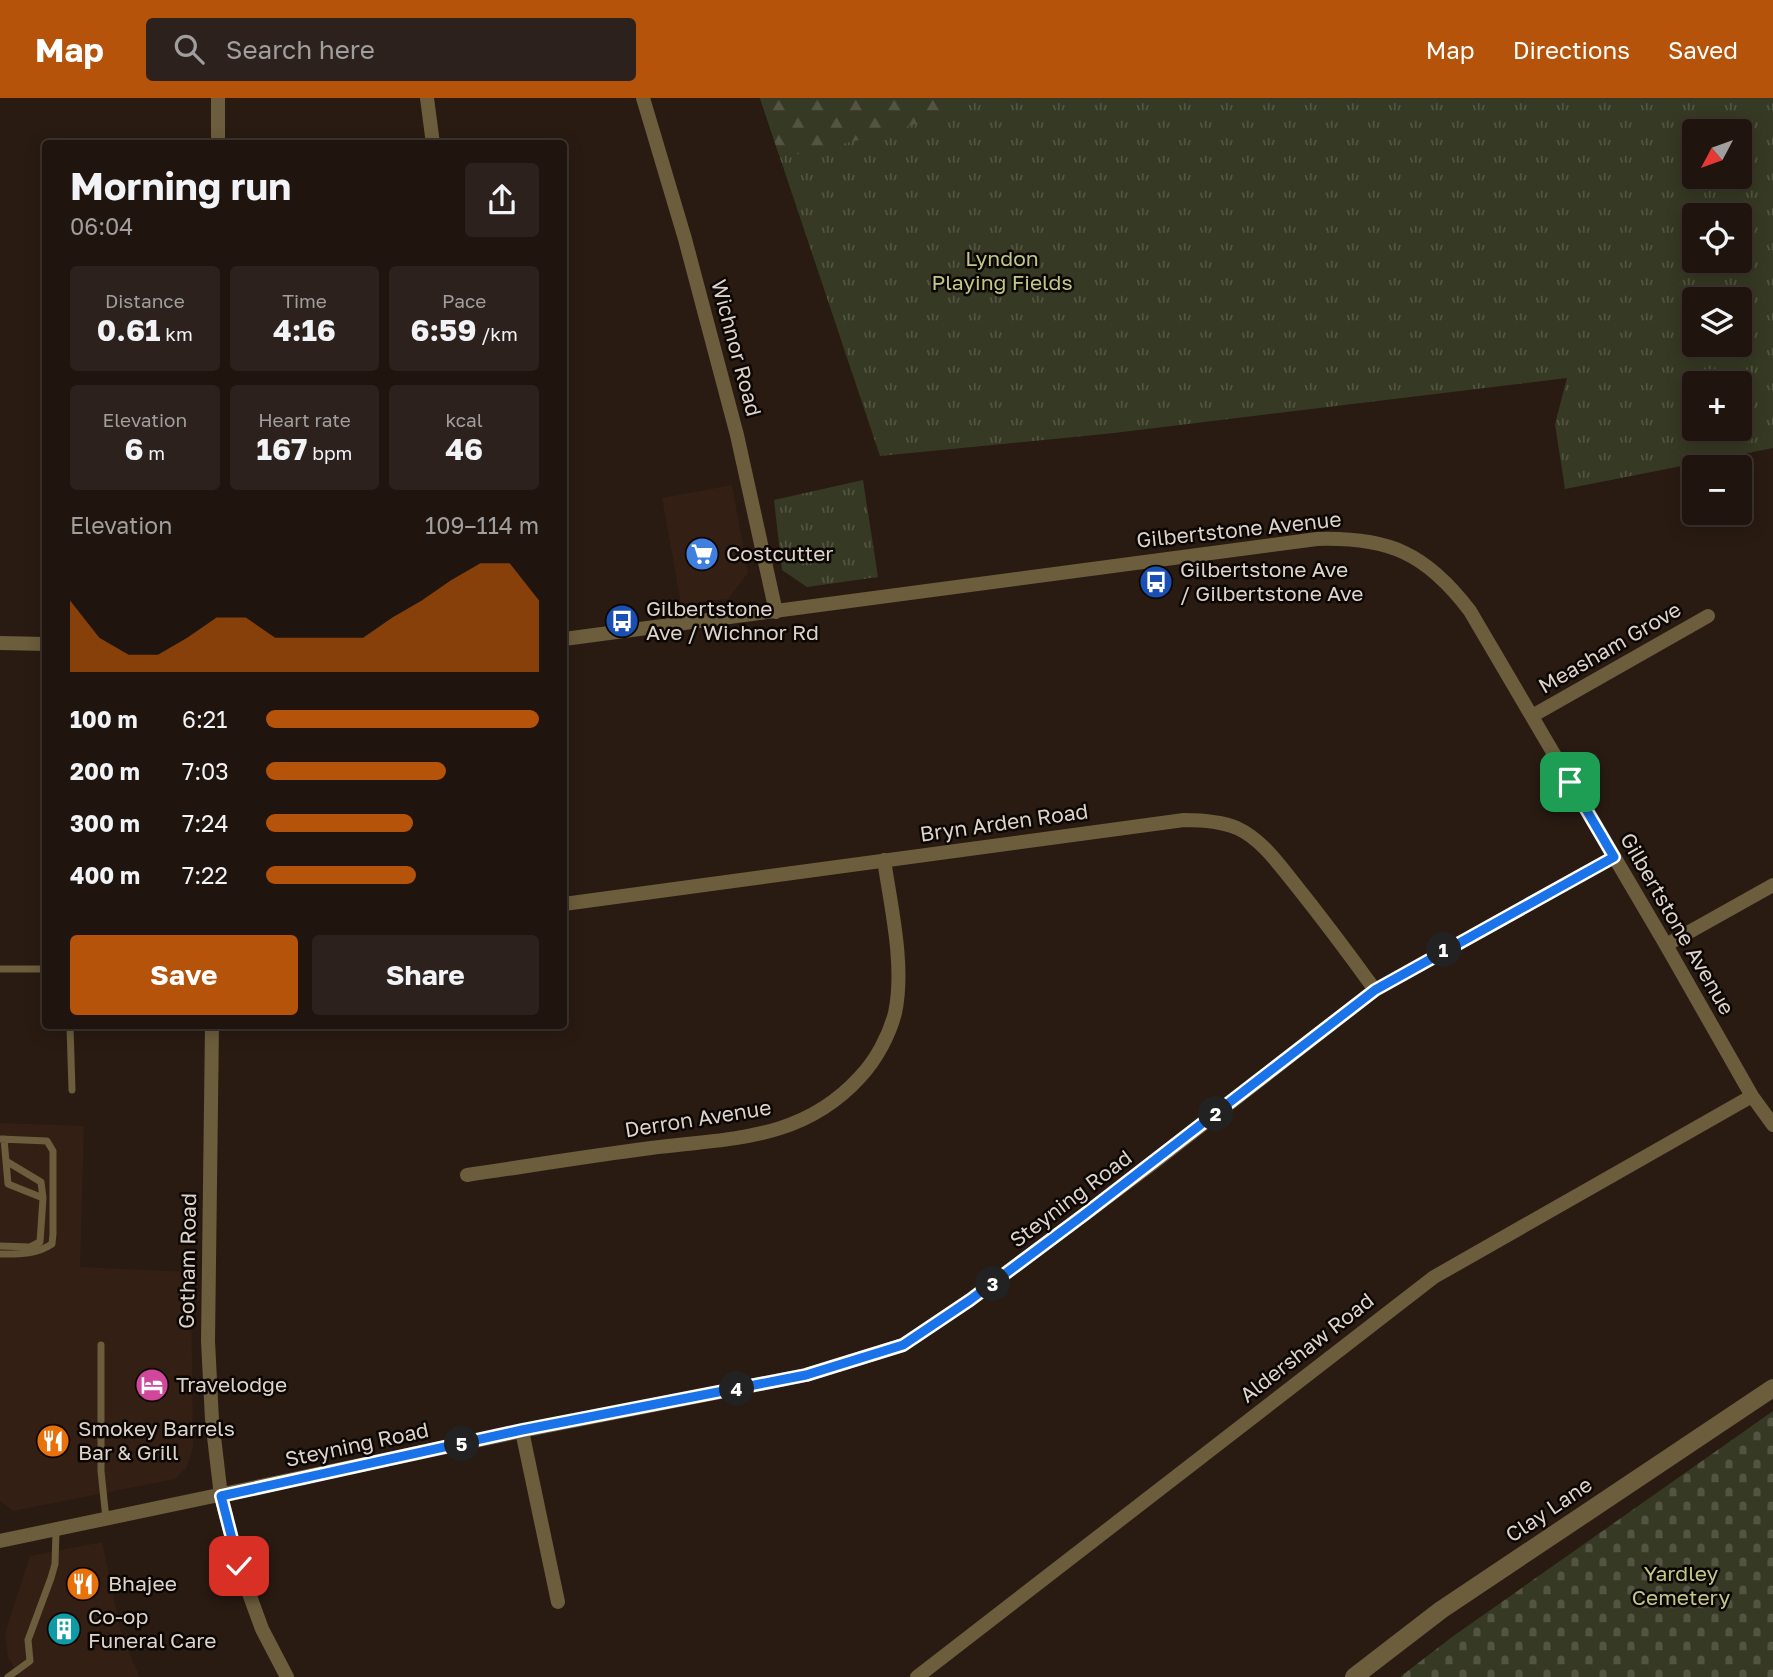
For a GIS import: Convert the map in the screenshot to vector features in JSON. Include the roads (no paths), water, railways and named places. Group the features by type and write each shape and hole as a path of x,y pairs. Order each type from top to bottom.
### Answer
{"street":[{"path":"218,98 218,140"},
{"path":"427,98 432,140"},
{"name":"Wichnor Road","path":"643,98 685,239 737,435 776,612"},
{"name":"Gilbertstone Avenue","path":"567,639 1317,539 1352,538 1385,544 1424,562 1450,584 1470,611 1752,1096 1773,1125"},
{"name":"Measham Grove","path":"1532,716 1708,616"},
{"path":"0,643 42,643"},
{"name":"Bryn Arden Road","path":"567,904 1184,820 1207,820 1236,827 1253,837 1272,855 1375,990"},
{"name":"Steyning Road","path":"0,1541 522,1430 806,1375 903,1345 1054,1238 1375,990 1614,857"},
{"name":"Derron Avenue","path":"467,1175 719,1141 780,1129 827,1108 870,1066 886,1039 895,1012 899,969 884,860"},
{"path":"1666,945 1773,884"},
{"name":"Gotham Road","path":"212,1029 208,1341 212,1420 221,1496"},
{"name":"Aldershaw Road","path":"917,1677 1434,1277 1752,1096"},
{"name":"Clay Lane","path":"1354,1677 1441,1609 1773,1388"},
{"path":"522,1430 558,1602"},
{"path":"221,1496 239,1566 262,1629 288,1677"}],"lane":[{"path":"0,969 42,969"},
{"path":"70,1029 72,1090"},
{"path":"0,1254 30,1254 44,1249 52,1244 53,1234 53,1151 47,1141 2,1139 8,1184 43,1198"},
{"path":"0,1246 30,1247 40,1242 43,1198 41,1182 6,1161"},
{"path":"101,1345 101,1471 106,1520"},
{"path":"8,1677 30,1661 28,1640 55,1564 56,1531"}],"place":[{"name":"Costcutter","path":"702,554"},
{"name":"Gilbertstone Ave / Gilbertstone Ave","path":"1156,582"},
{"name":"Gilbertstone Ave / Wichnor Rd","path":"622,621"},
{"name":"Travelodge","path":"152,1385"},
{"name":"Smokey Barrels Bar & Grill","path":"53,1441"},
{"name":"Bhajee","path":"83,1584"},
{"name":"Co-op Funeral Care","path":"64,1629"}],"park label":[{"name":"Lyndon Playing Fields","path":"1002,271"},
{"name":"Yardley Cemetery","path":"1681,1586"}]}
